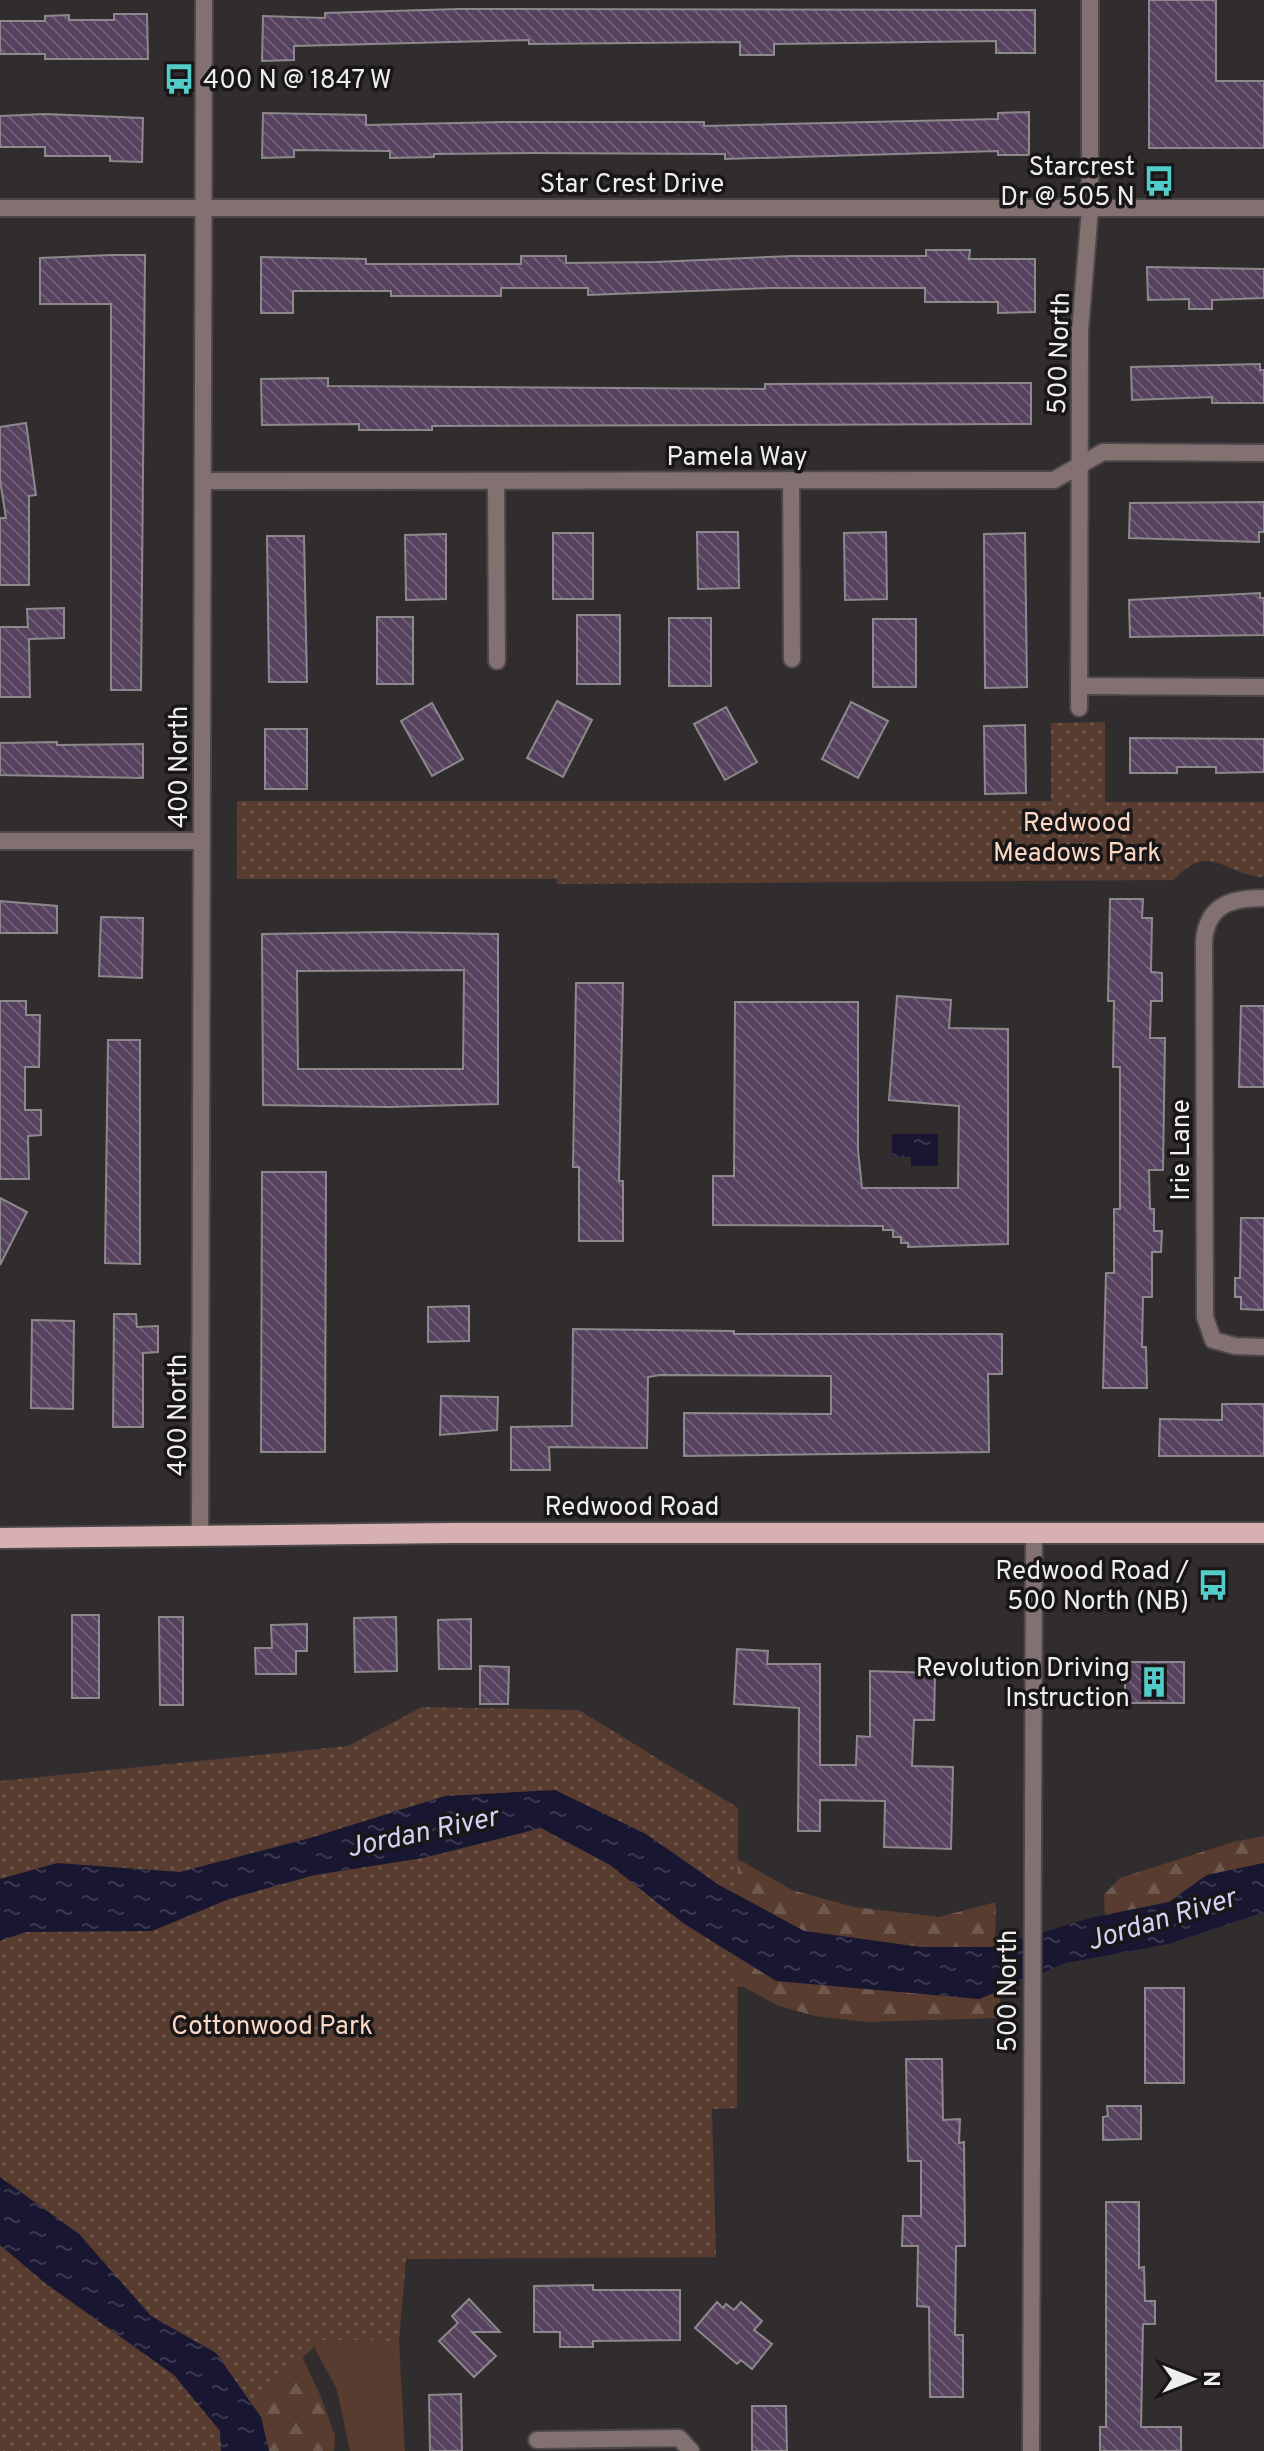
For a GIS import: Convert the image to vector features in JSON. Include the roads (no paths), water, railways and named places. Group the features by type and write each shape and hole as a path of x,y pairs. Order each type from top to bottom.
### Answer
{"main road":[{"name":"Redwood Road","path":"0,1538 1264,1533"}],"street":[{"name":"400 North","path":"200,1535 204,0"},
{"name":"500 North","path":"1079,708 1080,331 1090,208 1090,0"},
{"name":"Star Crest Drive","path":"0,208 1264,208"},
{"name":"Pamela Way","path":"203,481 1054,480 1103,452 1264,453"},
{"path":"791,480 792,659"},
{"path":"496,481 497,661"},
{"path":"1079,686 1264,687"},
{"path":"0,841 202,841"},
{"name":"Irie Lane","path":"1264,898 1231,899 1215,910 1205,929 1204,940 1205,1317 1213,1340 1235,1346 1264,1347"},
{"name":"500 North","path":"1031,2451 1034,1532"},
{"path":"537,2440 679,2438 691,2451"}],"water":[{"path":"892,1134 938,1134 938,1166 911,1166 911,1157 892,1157"},
{"name":"Jordan River","path":"555,1790 646,1834 719,1885 804,1931 920,1947 995,1947 1090,1918 1169,1902 1207,1875 1264,1863 1264,1912 1168,1944 1066,1963 979,1999 776,1981 683,1923 610,1865 541,1828 423,1858 315,1875 229,1899 152,1931 26,1932 0,1941 0,1879 57,1863 180,1872 310,1838 445,1796"},
{"path":"0,2177 79,2234 151,2316 216,2353 261,2417 269,2451 221,2451 220,2431 174,2375 45,2283 0,2245"}],"place":[{"name":"400 N @ 1847 W","path":"179,79"},
{"name":"Starcrest Dr @ 505 N","path":"1159,181"},
{"name":"Redwood Road / 500 North (NB)","path":"1213,1585"},
{"name":"Revolution Driving Instruction","path":"1154,1682"}],"park label":[{"name":"Redwood Meadows Park","path":"1077,837"},
{"name":"Cottonwood Park","path":"272,2025"}]}
